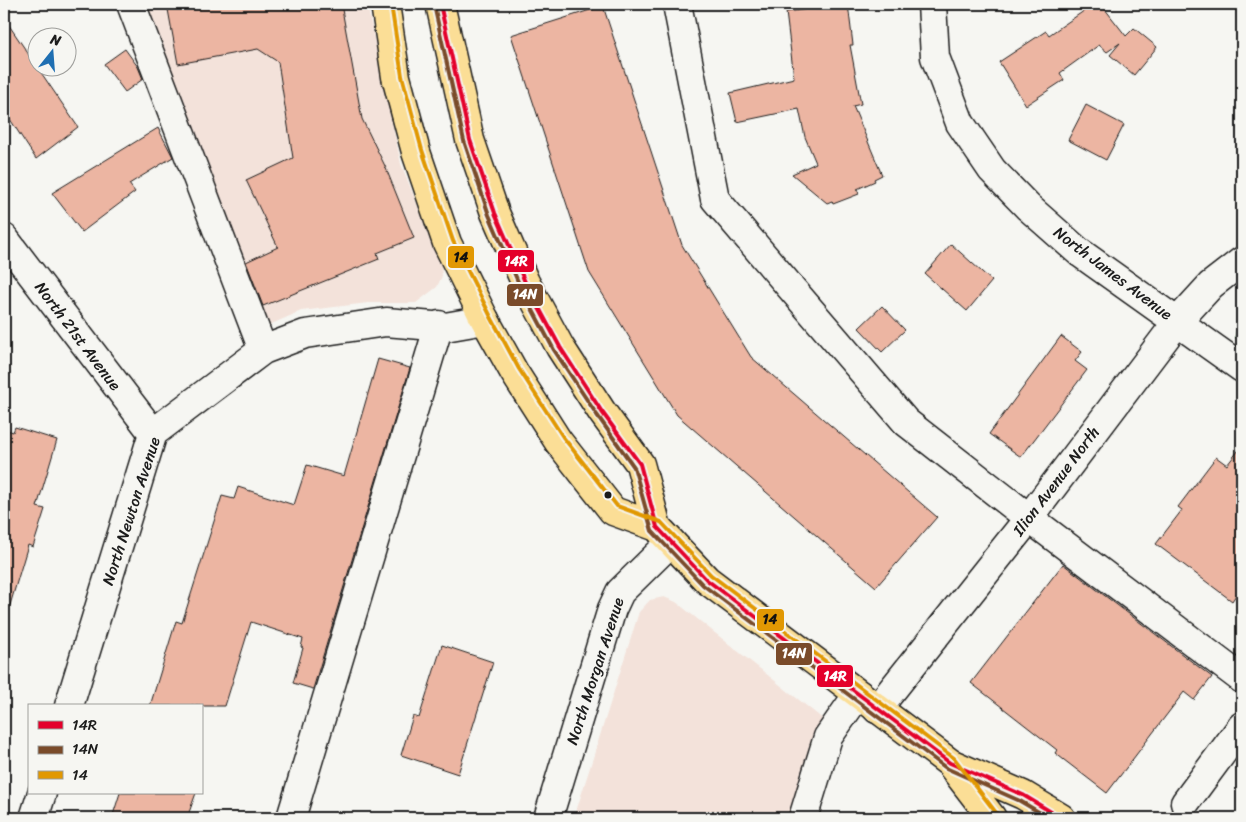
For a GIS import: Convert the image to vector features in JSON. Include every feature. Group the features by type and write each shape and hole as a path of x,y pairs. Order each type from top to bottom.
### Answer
{"main road":[{"path":"385,4 396,77 416,152 447,243 485,320 514,372 558,441 613,512 664,534 707,580 950,763 1024,796 1061,818"},
{"path":"440,4 470,140 496,213 525,282 560,347 602,412 640,464 664,534"},
{"path":"950,763 992,818"}],"street":[{"path":"131,4 263,350"},
{"path":"677,4 715,199 906,422 1029,518 1242,679"},
{"name":"North James Avenue","path":"932,4 934,57 960,123 992,170 1028,207 1079,252 1242,368"},
{"name":"North 21st Avenue","path":"4,238 153,433"},
{"name":"Ilion Avenue North","path":"803,818 828,737 868,702 1029,518 1178,322 1211,285 1242,261"},
{"name":"North Newton Avenue","path":"70,704 153,433 263,350 305,334 345,326 386,322 448,326 485,320"},
{"path":"291,818 439,325"},
{"name":"North Morgan Avenue","path":"548,818 612,609 620,592 664,534"},
{"path":"1185,803 1242,726"},
{"path":"34,818 42,794"}],"shaded area":[{"path":"121,4 367,4 401,164 441,263 442,276 437,287 416,303 368,303 301,311 247,335"},
{"path":"664,597 676,602 838,731 813,818 574,818 639,612 650,600"}],"green space":[{"path":"1242,302 1242,343 1235,337"}],"building":[{"path":"167,4 341,4 362,119 385,166 414,238 377,253 379,259 263,306 246,262 278,247 246,180 293,158 278,62 258,49 178,64"},
{"path":"848,4 853,45 850,45 861,104 853,106 882,175 874,179 875,181 857,189 859,194 833,204 832,201 827,203 792,174 816,163 805,137 799,109 737,122 730,93 794,78 786,12"},
{"path":"1094,4 1101,4 1126,36 1134,28 1157,47 1134,75 1110,55 1120,43 1107,52 1099,45 1060,73 1064,80 1026,105 999,62 1046,31 1049,35"},
{"path":"603,6 682,245 751,357 937,517 876,587 677,415 589,272 511,35"},
{"path":"4,18 28,53 28,78 45,78 78,127 36,159 4,110"},
{"path":"125,49 138,67 143,79 125,92 104,64"},
{"path":"1086,105 1124,125 1106,160 1068,140"},
{"path":"158,128 173,157 129,184 135,192 82,232 52,193"},
{"path":"951,244 992,281 967,311 925,274"},
{"path":"882,306 905,330 882,352 859,328"},
{"path":"1061,336 1082,352 1075,361 1087,370 1021,457 989,434"},
{"path":"378,359 410,368 313,689 293,683 303,648 301,647 303,639 251,622 225,706 151,704 176,621 182,623 222,496 234,499 238,487 294,505 307,465 344,476"},
{"path":"15,427 57,440 37,507 45,509 33,547 28,545 10,605 4,604 4,429 13,432"},
{"path":"1242,446 1242,586 1232,601 1156,544 1182,510 1178,507 1216,457 1227,465"},
{"path":"1063,564 1212,677 1194,700 1184,692 1107,793 1055,753 1057,750 971,683"},
{"path":"442,645 493,662 458,774 401,755 413,716 419,718"},
{"path":"120,794 196,794 187,818 112,818"}],"transit line":[{"name":"14","path":"391,4 402,76 422,150 453,241 519,369 563,437 617,506 661,522 711,575 954,758 997,814"},
{"name":"14R","path":"440,4 470,140 495,213 525,282 560,347 602,412 640,464 657,527 707,580 950,763 1023,795 1061,818"},
{"name":"14N","path":"434,5 464,141 489,215 519,284 554,350 634,467 652,531 703,585 946,768 1020,801 1049,818"}]}
